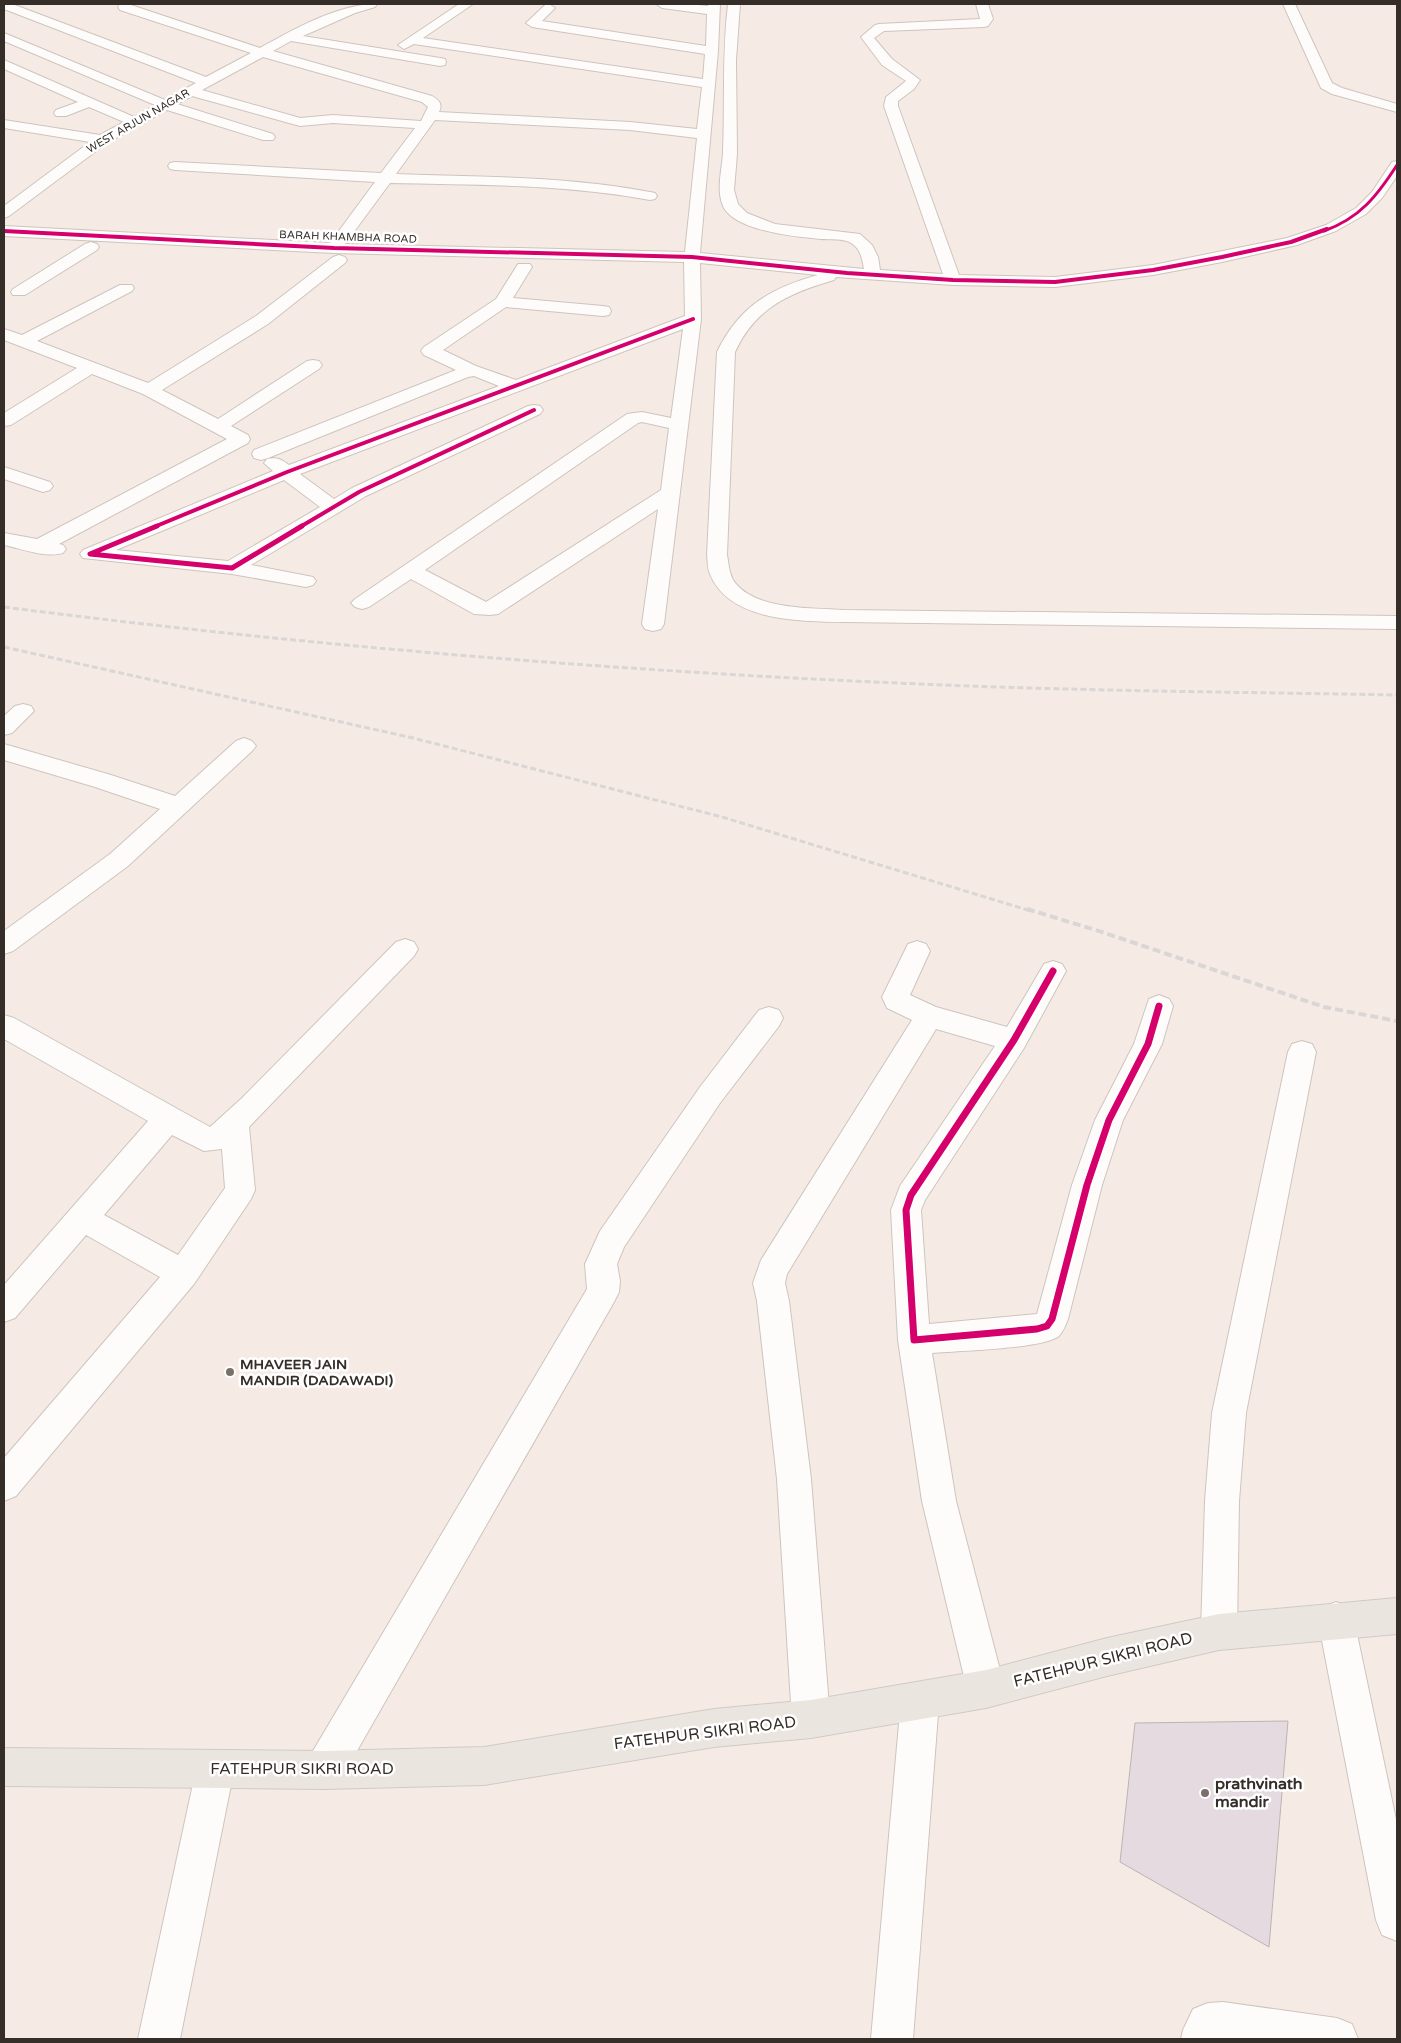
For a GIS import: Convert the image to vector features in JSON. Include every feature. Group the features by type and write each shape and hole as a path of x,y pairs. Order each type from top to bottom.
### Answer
{"main road":[{"name":"FATEHPUR SIKRI ROAD","path":"4,1767 324,1770 484,1766 714,1728 811,1719 920,1701 986,1688 1107,1657 1219,1632 1397,1616"}],"street":[{"path":"390,54 467,4"},
{"path":"653,624 693,319 693,265 703,134 712,51 714,7 662,4"},
{"path":"734,4 730,60 730,154 727,190 731,206 742,216 771,228 792,232 854,237 861,241 870,257 873,275"},
{"path":"953,280 904,138 891,106 892,100 909,86 913,80 887,62 867,38 879,28 884,27 984,24 986,19 982,4"},
{"path":"1289,4 1326,85 1336,90 1397,108"},
{"path":"4,5 206,82"},
{"path":"531,5 553,6"},
{"name":"WEST ARJUN NAGAR","path":"4,213 102,140 289,37 357,6"},
{"path":"553,6 532,22 712,51"},
{"path":"124,7 258,54 427,99 434,103 435,107 428,121 385,178 336,254 262,320 149,390"},
{"path":"4,36 165,105 268,137"},
{"path":"289,37 454,65"},
{"path":"412,40 709,84"},
{"path":"8,70 135,122"},
{"path":"191,91 300,122 333,119 630,126 703,134"},
{"path":"61,113 89,102"},
{"path":"4,124 102,140"},
{"path":"674,273 693,265 1028,283 1079,280 1162,268 1291,242 1331,228 1361,211 1377,195 1397,165"},
{"path":"175,166 385,178 571,184 608,188 650,196"},
{"path":"13,188 32,192"},
{"name":"BARAH KHAMBHA ROAD","path":"8,240 91,247 693,265"},
{"name":"BARAH KHAMBHA ROAD","path":"8,240 336,254 627,271"},
{"path":"19,292 91,247"},
{"path":"514,385 473,371 434,355 430,351 502,302 524,266"},
{"path":"847,273 796,285 767,300 740,326 731,339 726,352 717,555 720,574 729,588 744,600 763,608 786,612 844,616 1397,623"},
{"path":"24,341 126,288"},
{"path":"502,302 603,311"},
{"path":"90,554 287,472 693,319"},
{"path":"4,334 149,390 241,439 332,508"},
{"path":"218,427 313,365"},
{"path":"4,421 92,367"},
{"path":"261,454 465,372 473,371"},
{"path":"232,568 359,492 534,410"},
{"path":"362,604 633,418 642,417 679,425"},
{"path":"38,547 241,439"},
{"path":"4,473 43,486"},
{"path":"410,570 482,609 490,609 671,492"},
{"path":"4,539 38,547 232,568 306,580"},
{"path":"4,728 23,711"},
{"path":"4,944 119,860 244,746"},
{"path":"4,752 103,781 168,803 177,808"},
{"path":"4,1026 167,1120 204,1139 214,1139 234,1123 405,949"},
{"path":"917,951 896,1000 929,1016 1014,1040"},
{"path":"986,1688 939,1501 914,1340 906,1210 911,1195 1014,1040 1053,972"},
{"path":"914,1340 1036,1329 1047,1326 1052,1319 1087,1185 1109,1120 1148,1044 1160,1006"},
{"path":"811,1719 794,1479 773,1301 769,1283 772,1270 929,1016"},
{"path":"324,1770 603,1292 604,1281 601,1264 611,1240 710,1094 769,1018"},
{"path":"1219,1632 1222,1501 1229,1413 1302,1052"},
{"path":"4,1308 167,1120"},
{"path":"4,1484 183,1274 240,1190 234,1123"},
{"path":"82,1218 183,1274"},
{"path":"1336,1620 1397,1920"},
{"path":"892,2039 920,1701"},
{"path":"160,2039 216,1770"},
{"path":"1202,2039 1208,2024 1223,2023 1337,2039"}],"building":[{"name":"prathvinath mandir","path":"1288,1721 1269,1947 1120,1862 1135,1723"}],"railway":[{"path":"4,607 232,634 346,645 690,672 805,679 1099,690 1397,695"},
{"path":"4,647 413,738 722,817 1031,911"},
{"path":"1027,909 1102,932 1324,1007 1397,1021"}],"cycle path":[{"path":"4,231 334,248 692,257 847,273 953,280 1055,282 1153,270 1291,242 1331,228 1361,211 1377,195 1397,165"},
{"path":"534,410 359,492 232,568 90,554 287,472 693,319"},
{"path":"1053,971 1014,1040 911,1195 906,1210 914,1340 1037,1329 1047,1326 1052,1319 1087,1185 1109,1120 1148,1044 1159,1006"}],"place":[{"name":"MHAVEER JAIN MANDIR (DADAWADI)","path":"230,1372"},
{"name":"prathvinath mandir","path":"1205,1793"}]}
